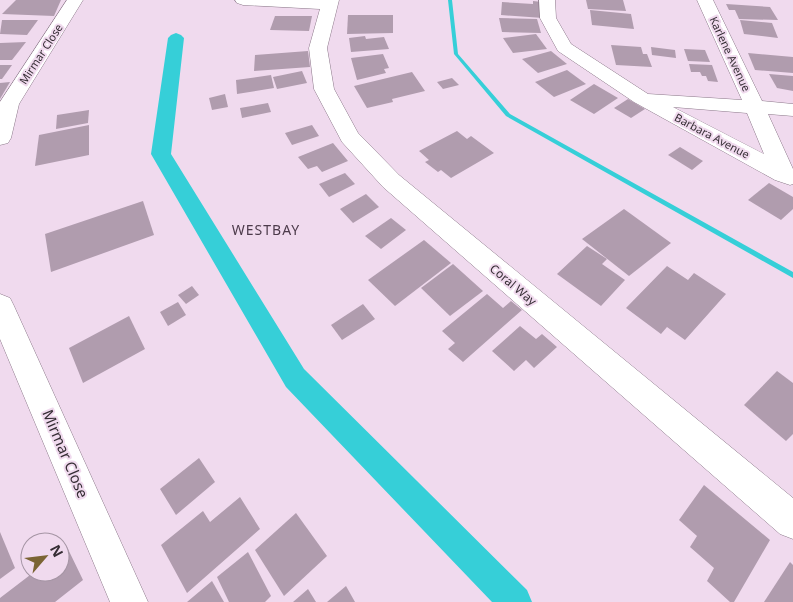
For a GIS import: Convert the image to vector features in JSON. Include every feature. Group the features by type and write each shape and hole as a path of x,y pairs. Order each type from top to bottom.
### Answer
{"street":[{"name":"Mirmar Close","path":"0,138 9,104 76,0"},
{"path":"243,0 330,3"},
{"name":"Barbara Avenue","path":"547,0 548,18 564,47 641,98 788,176"},
{"name":"Karlene Avenue","path":"704,0 788,176"},
{"name":"Coral Way","path":"330,3 318,48 324,89 350,137 391,181 793,521"},
{"name":"Barbara Avenue","path":"641,98 793,110"},
{"name":"Mirmar Close","path":"0,306 129,602"}],"building":[{"path":"16,0 61,0 54,16 2,14"},
{"path":"586,0 623,0 626,11 588,9"},
{"path":"533,1 542,2 543,18 501,15 502,2 533,4"},
{"path":"726,4 770,7 778,20 739,19 735,10 729,10"},
{"path":"590,10 631,14 634,29 592,25"},
{"path":"348,15 393,15 393,33 347,34"},
{"path":"275,16 312,16 309,31 270,30"},
{"path":"499,18 537,19 541,33 502,32"},
{"path":"2,20 38,20 27,35 0,34"},
{"path":"740,20 772,23 778,38 744,34"},
{"path":"536,34 547,49 513,53 503,38"},
{"path":"365,36 366,39 384,37 389,49 351,52 349,38"},
{"path":"26,42 12,60 0,60 0,43"},
{"path":"611,45 641,47 643,54 647,54 652,67 616,65"},
{"path":"651,47 675,50 676,58 652,55"},
{"path":"684,49 705,50 710,62 688,61"},
{"path":"308,51 310,67 254,71 255,55"},
{"path":"551,51 567,64 538,73 522,59"},
{"path":"748,53 793,57 793,73 755,70"},
{"path":"383,54 389,68 384,69 386,73 357,80 351,58"},
{"path":"689,64 712,65 718,82 708,81 706,76 702,76 700,72 691,72"},
{"path":"0,65 12,65 2,79 0,79"},
{"path":"567,70 586,84 554,97 535,82"},
{"path":"302,71 307,83 277,89 273,77"},
{"path":"412,72 425,91 392,99 393,102 367,108 354,86"},
{"path":"769,74 793,76 793,91 777,88"},
{"path":"271,75 274,88 237,94 236,80"},
{"path":"452,78 459,85 443,89 437,82"},
{"path":"10,82 0,99 0,83"},
{"path":"594,84 618,98 594,114 570,100"},
{"path":"225,94 228,107 212,110 209,98"},
{"path":"628,99 645,109 631,118 614,108"},
{"path":"268,103 271,112 242,118 240,108"},
{"path":"89,110 88,123 56,129 57,115"},
{"path":"89,125 89,155 35,166 39,135"},
{"path":"312,125 319,136 292,145 285,133"},
{"path":"457,131 467,139 471,136 494,153 451,178 441,170 438,172 425,162 429,160 419,151"},
{"path":"333,143 348,161 322,172 317,166 308,169 298,157"},
{"path":"680,147 703,161 692,170 668,155"},
{"path":"345,173 355,184 329,197 319,184"},
{"path":"769,183 793,197 793,209 781,220 748,200"},
{"path":"366,194 379,207 353,223 340,209"},
{"path":"143,201 154,235 51,272 45,234"},
{"path":"624,209 671,243 629,276 582,239"},
{"path":"391,218 406,230 381,249 365,236"},
{"path":"424,240 451,263 395,306 368,280"},
{"path":"587,246 607,259 602,264 625,280 601,306 557,274"},
{"path":"453,264 483,291 450,316 421,288"},
{"path":"667,266 688,280 694,273 726,294 685,340 667,327 661,334 626,308"},
{"path":"192,286 199,295 186,304 178,295"},
{"path":"487,294 503,308 511,301 522,310 463,362 448,349 455,343 442,331"},
{"path":"178,302 186,315 168,326 160,312"},
{"path":"363,304 375,319 342,340 331,325"},
{"path":"129,316 145,349 83,383 69,348"},
{"path":"520,326 536,339 542,334 557,347 534,368 526,360 514,371 492,351"},
{"path":"777,371 793,383 793,434 786,441 744,405"},
{"path":"199,458 215,482 176,515 160,489"},
{"path":"704,485 770,540 734,602 730,602 707,581 714,568 690,547 697,536 679,520"},
{"path":"240,497 260,529 187,593 161,545 203,511 210,522"},
{"path":"296,513 327,556 284,596 255,550"},
{"path":"0,532 15,568 0,579"},
{"path":"248,552 271,596 265,602 229,602 217,577"},
{"path":"70,553 83,580 55,602 0,602 0,598 21,582 70,582"},
{"path":"790,562 793,565 793,602 764,602"},
{"path":"212,581 224,602 187,602"},
{"path":"346,586 355,602 327,602"},
{"path":"308,589 316,602 293,602"}],"waterway":[{"path":"450,0 456,54 508,115 793,275"},
{"path":"176,38 161,154 295,378 515,602"}],"district":[{"name":"WESTBAY","path":"266,230"}]}
